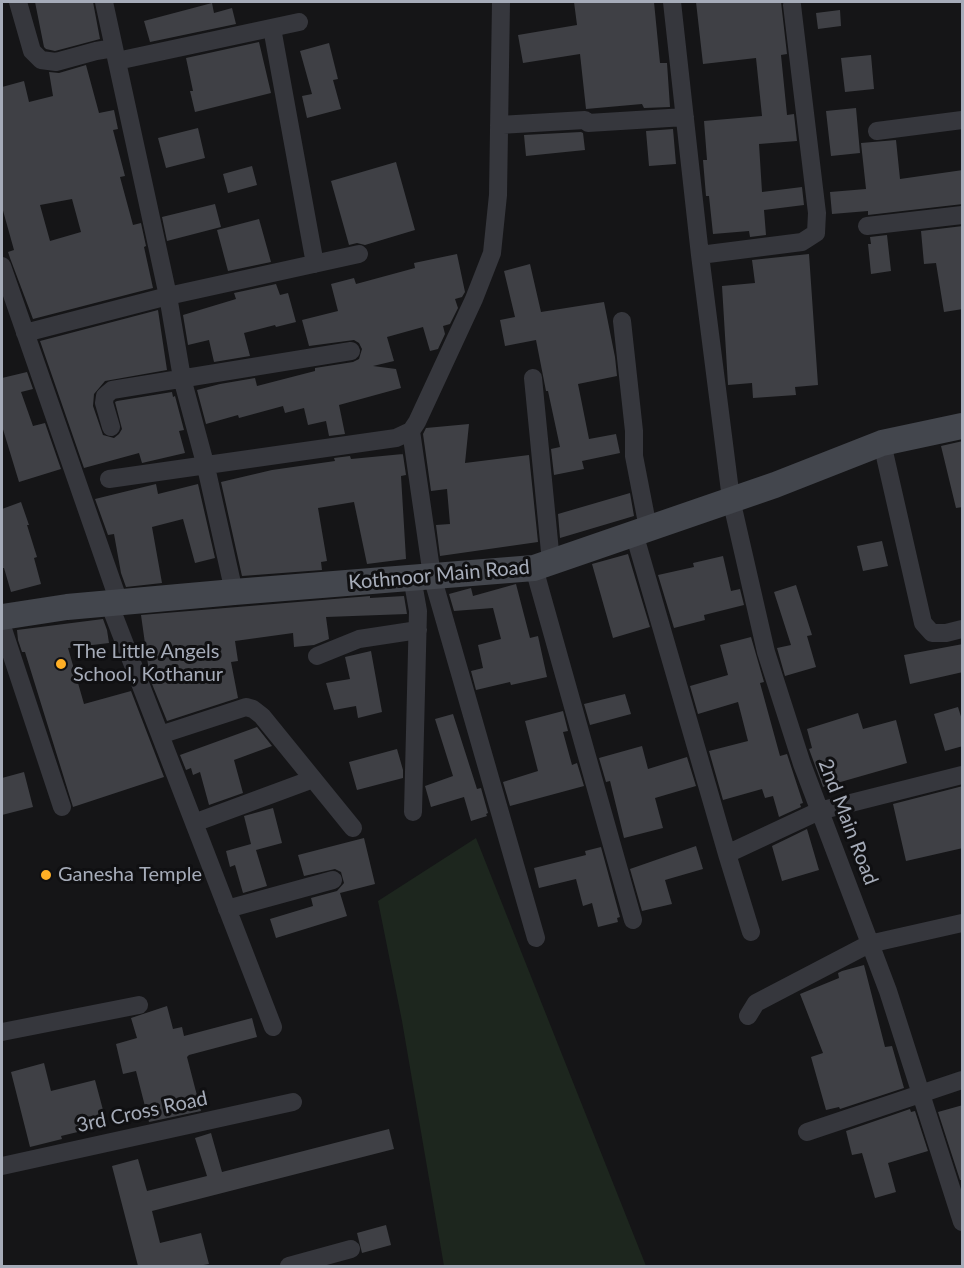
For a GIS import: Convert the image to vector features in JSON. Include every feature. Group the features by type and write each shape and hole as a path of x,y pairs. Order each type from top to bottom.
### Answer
{"street":[{"path":"18,2 32,51 41,60 56,62 96,51 116,55 299,22"},
{"path":"104,2 168,296 182,378 206,466 234,592"},
{"path":"109,479 396,438 411,431 474,299 492,253 498,195 501,2"},
{"name":"2nd Main Road","path":"672,2 700,255 731,499 766,652 802,764 888,991 963,1222"},
{"path":"700,255 802,242 816,233 817,213 792,5"},
{"path":"272,28 315,264"},
{"path":"499,125 585,120 588,123 685,117"},
{"path":"877,131 963,120"},
{"path":"867,226 963,215"},
{"path":"25,333 168,296 359,254"},
{"path":"2,266 160,735 273,1027"},
{"path":"622,321 634,431 641,531 727,854 751,932"},
{"path":"111,427 104,403 105,396 112,390 351,351"},
{"path":"533,378 543,565 633,920"},
{"name":"Kothnoor Main Road","path":"2,616 114,603 543,565 775,485 882,443 963,426"},
{"path":"411,431 422,576 418,611 413,812"},
{"path":"882,443 923,623 932,633 963,629"},
{"path":"422,576 536,938"},
{"path":"2,626 62,807"},
{"path":"317,656 358,639 418,630"},
{"path":"160,735 246,707 262,716 352,828"},
{"path":"727,854 819,811 963,775"},
{"path":"194,823 313,779"},
{"path":"227,909 333,880"},
{"path":"748,1016 756,1003 869,944 963,923"},
{"path":"2,1032 139,1005"},
{"path":"807,1132 963,1080"},
{"name":"3rd Cross Road","path":"2,1166 293,1102"},
{"path":"289,1266 351,1249"}],"shaded area":[{"path":"476,838 646,1266 444,1266 402,1021 378,901"}],"building":[{"path":"35,2 93,2 100,39 55,51 46,49"},
{"path":"574,2 654,2 660,63 667,63 670,107 644,108 642,104 586,109 580,54 523,63 518,35 577,25"},
{"path":"696,2 781,2 787,54 781,55 787,115 794,114 797,141 759,144 762,192 802,187 804,205 764,210 766,235 750,237 749,231 713,234 709,196 706,196 703,160 707,160 704,121 762,116 756,58 703,64"},
{"path":"212,3 214,13 232,8 236,24 150,42 144,21"},
{"path":"840,10 841,26 818,29 816,13"},
{"path":"259,42 271,93 195,112 186,58"},
{"path":"329,43 338,79 333,80 341,109 307,118 302,96 312,94 300,51"},
{"path":"871,55 874,89 845,92 841,58"},
{"path":"86,65 99,113 114,110 118,129 113,130 125,176 120,177 133,225 141,223 153,288 33,319 8,252 14,250 2,207 2,87 24,81 29,102 53,96 49,72 59,73","holes":["72,199 81,232 50,241 40,205"]},
{"path":"856,108 860,153 831,156 826,111"},
{"path":"198,128 205,158 166,168 158,138"},
{"path":"673,129 676,164 649,166 646,131"},
{"path":"581,132 585,150 526,156 524,135"},
{"path":"896,140 900,179 963,170 963,204 868,215 868,211 832,214 830,192 866,189 861,143"},
{"path":"396,162 415,230 365,245 357,243 349,245 331,181"},
{"path":"252,166 257,185 228,193 223,174"},
{"path":"215,204 221,227 167,241 162,217"},
{"path":"259,219 271,262 228,271 217,230"},
{"path":"963,226 963,309 944,312 936,263 924,264 921,231"},
{"path":"887,235 891,271 871,274 868,244 871,244 870,237"},
{"path":"457,254 465,292 462,297 455,299 458,308 450,324 443,326 445,334 438,349 430,351 423,327 387,337 394,361 373,366 396,369 401,388 339,405 345,434 329,436 326,421 308,425 304,408 285,413 283,406 206,424 197,390 255,378 257,386 315,371 315,368 359,359 362,349 354,340 309,346 302,320 338,311 331,284 354,278 356,284 415,268 414,263"},
{"path":"809,254 818,385 795,387 796,395 753,398 752,383 728,385 722,286 755,283 752,260"},
{"path":"530,264 541,312 604,302 615,357 617,376 578,384 589,439 616,434 620,453 582,461 584,469 554,475 551,449 560,447 536,340 505,346 500,320 515,317 504,271"},
{"path":"276,284 280,295 288,293 296,322 244,333 250,356 214,362 209,340 188,345 183,315 236,299 234,293"},
{"path":"158,310 167,370 105,381 94,394 93,406 103,435 114,438 122,429 115,402 172,392 184,430 179,431 185,453 142,463 139,453 84,468 40,341"},
{"path":"27,372 33,389 21,392 33,426 45,423 61,469 19,482 2,426 2,378"},
{"path":"469,424 465,463 529,455 538,542 440,556 436,525 450,524 447,489 431,491 423,434 426,428"},
{"path":"963,441 963,507 956,508 941,446"},
{"path":"403,454 406,475 401,476 406,559 367,564 354,502 318,508 327,561 321,562 322,570 242,576 221,482 272,470 335,461 334,458 350,456 351,459"},
{"path":"156,484 158,494 198,484 215,558 195,563 183,519 152,527 162,583 126,587 114,534 108,535 95,499"},
{"path":"630,493 634,516 560,538 558,514"},
{"path":"21,502 37,557 34,558 41,584 11,592 4,568 2,568 2,509"},
{"path":"882,541 888,566 863,571 857,546"},
{"path":"628,554 650,627 613,638 592,564"},
{"path":"723,556 731,591 740,589 744,605 704,615 705,620 674,628 658,575 694,567 693,563"},
{"path":"516,584 530,638 538,636 547,677 476,690 471,671 483,668 478,645 501,639 493,608 454,611 449,594 471,588 473,596"},
{"path":"796,585 812,635 807,636 816,667 785,676 777,648 791,645 774,592"},
{"path":"370,596 370,598 404,596 407,614 326,617 329,639 314,645 294,647 293,633 235,641 238,661 231,662 238,698 167,721 150,679 141,615"},
{"path":"103,619 109,643 68,648 84,704 131,691 164,777 73,807 25,652 22,652 18,640 17,630"},
{"path":"751,637 764,682 760,683 780,756 787,754 803,803 800,804 801,807 779,817 773,796 765,798 762,789 723,800 709,751 748,741 738,702 698,714 690,686 728,675 720,645"},
{"path":"963,644 963,672 910,684 904,655"},
{"path":"371,651 382,712 358,718 356,706 334,710 326,683 350,679 345,657"},
{"path":"625,694 631,714 590,725 584,704"},
{"path":"958,707 963,723 963,746 945,751 934,714"},
{"path":"563,711 568,731 563,732 572,765 577,763 584,786 510,806 503,782 538,771 525,721"},
{"path":"858,713 863,729 896,720 907,763 823,787 809,749 812,748 807,729"},
{"path":"453,714 477,789 481,788 488,813 487,816 471,821 464,797 431,807 425,786 453,776 435,719"},
{"path":"257,727 272,746 234,760 243,793 209,805 200,772 193,775 191,768 186,770 180,755"},
{"path":"642,746 648,769 687,757 696,786 655,798 663,828 624,838 610,781 606,782 599,758"},
{"path":"397,749 403,778 357,790 349,762"},
{"path":"24,772 33,807 2,815 2,778"},
{"path":"963,786 963,848 906,861 893,804"},
{"path":"273,808 282,843 256,850 267,886 243,893 235,865 230,867 226,851 251,844 244,816"},
{"path":"807,829 819,870 782,881 772,846"},
{"path":"364,838 375,884 340,893 347,916 276,938 270,919 313,906 311,898 337,891 344,883 341,872 335,869 304,876 298,855"},
{"path":"696,846 703,869 665,880 672,904 642,911 630,869"},
{"path":"601,847 620,917 617,918 618,922 598,927 592,903 583,906 576,879 539,888 534,868 586,855 585,851"},
{"path":"864,965 885,1047 892,1046 904,1088 840,1109 839,1107 826,1110 811,1057 823,1053 800,994 839,978 838,973 842,971"},
{"path":"167,1006 173,1029 182,1027 184,1036 252,1018 257,1037 189,1055 187,1057 201,1111 149,1122 136,1071 123,1074 116,1044 137,1038 131,1018"},
{"path":"44,1063 51,1091 95,1080 107,1125 61,1136 62,1139 30,1147 11,1072"},
{"path":"963,1105 963,1180 960,1180 938,1112"},
{"path":"910,1109 911,1112 915,1111 928,1151 888,1163 896,1192 875,1198 862,1153 852,1155 846,1131"},
{"path":"389,1129 394,1149 152,1211 160,1243 201,1233 209,1264 138,1266 112,1166 138,1159 147,1191 207,1176 195,1138 211,1133 222,1172"},
{"path":"386,1225 391,1245 362,1253 357,1233"}],"place":[{"name":"The Little Angels School, Kothanur","path":"61,664"},
{"name":"Ganesha Temple","path":"46,875"}]}
